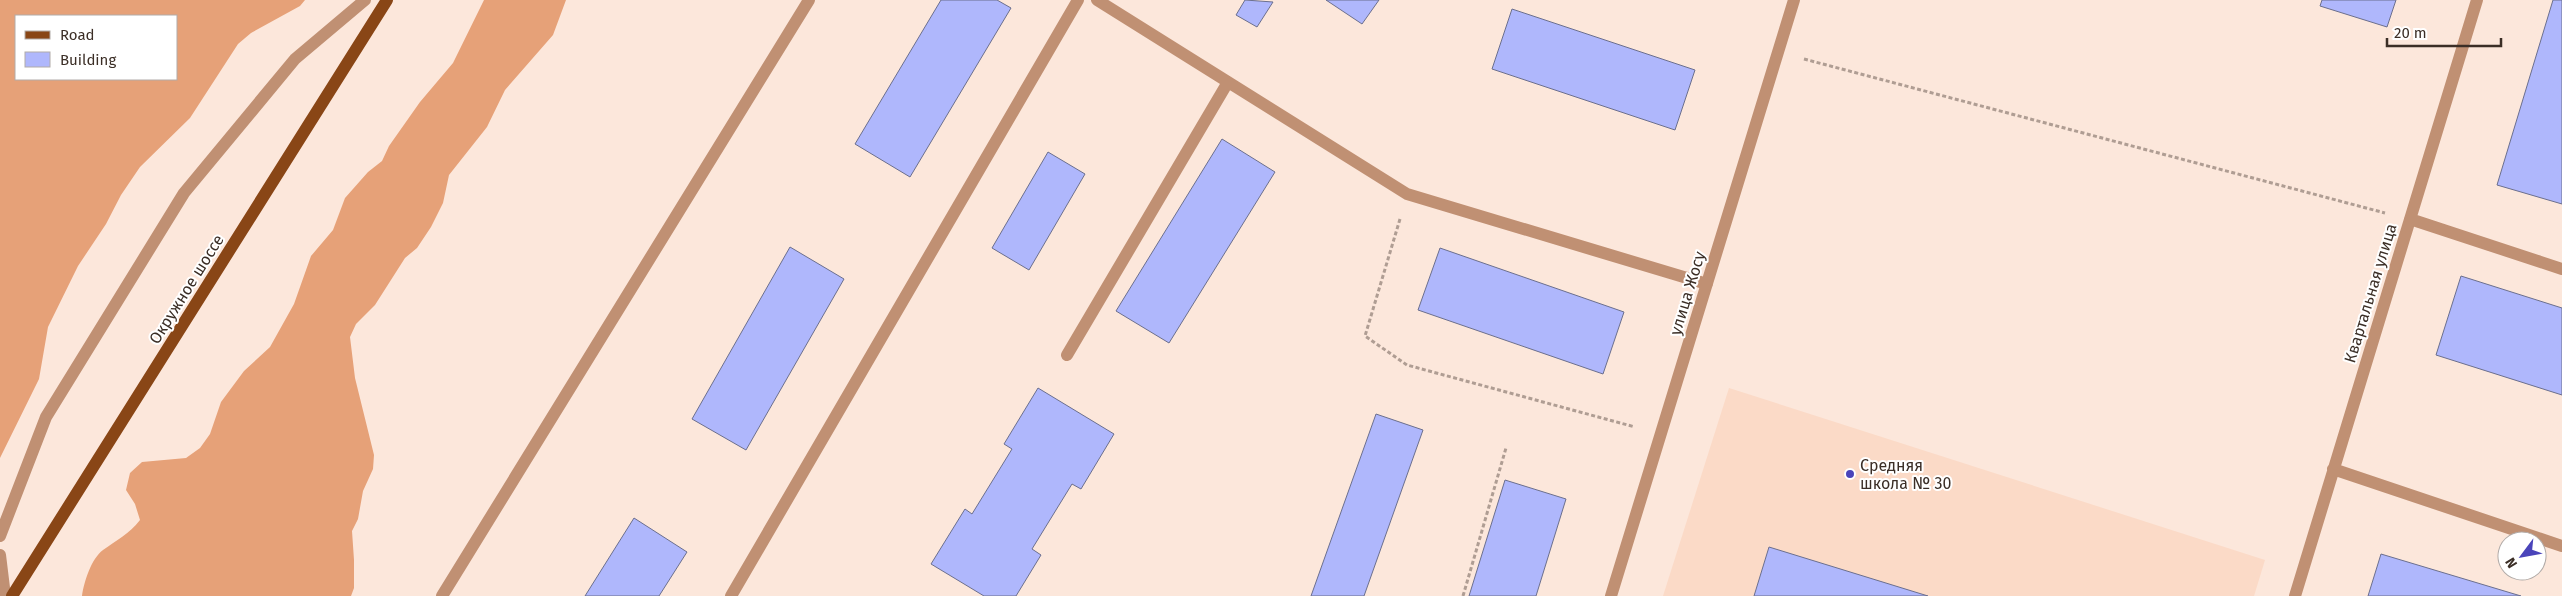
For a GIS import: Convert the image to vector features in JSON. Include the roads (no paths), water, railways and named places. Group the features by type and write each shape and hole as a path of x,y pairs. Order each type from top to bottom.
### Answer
{"main road":[{"name":"Окружное шоссе","path":"12,596 387,0"}],"street":[{"path":"0,536 46,417 184,193 295,59 365,0"},
{"path":"442,596 809,0"},
{"path":"731,596 1078,0"},
{"path":"1097,0 1407,194 1707,284"},
{"name":"улица Жосу","path":"1610,596 1794,0"},
{"name":"Квартальная улица","path":"2294,596 2477,0"},
{"path":"1066,355 1228,82"},
{"path":"2410,219 2562,269"},
{"path":"2333,468 2562,546"},
{"path":"0,555 5,596"}],"place":[{"name":"Средняя школа № 30","path":"1850,474"}]}
